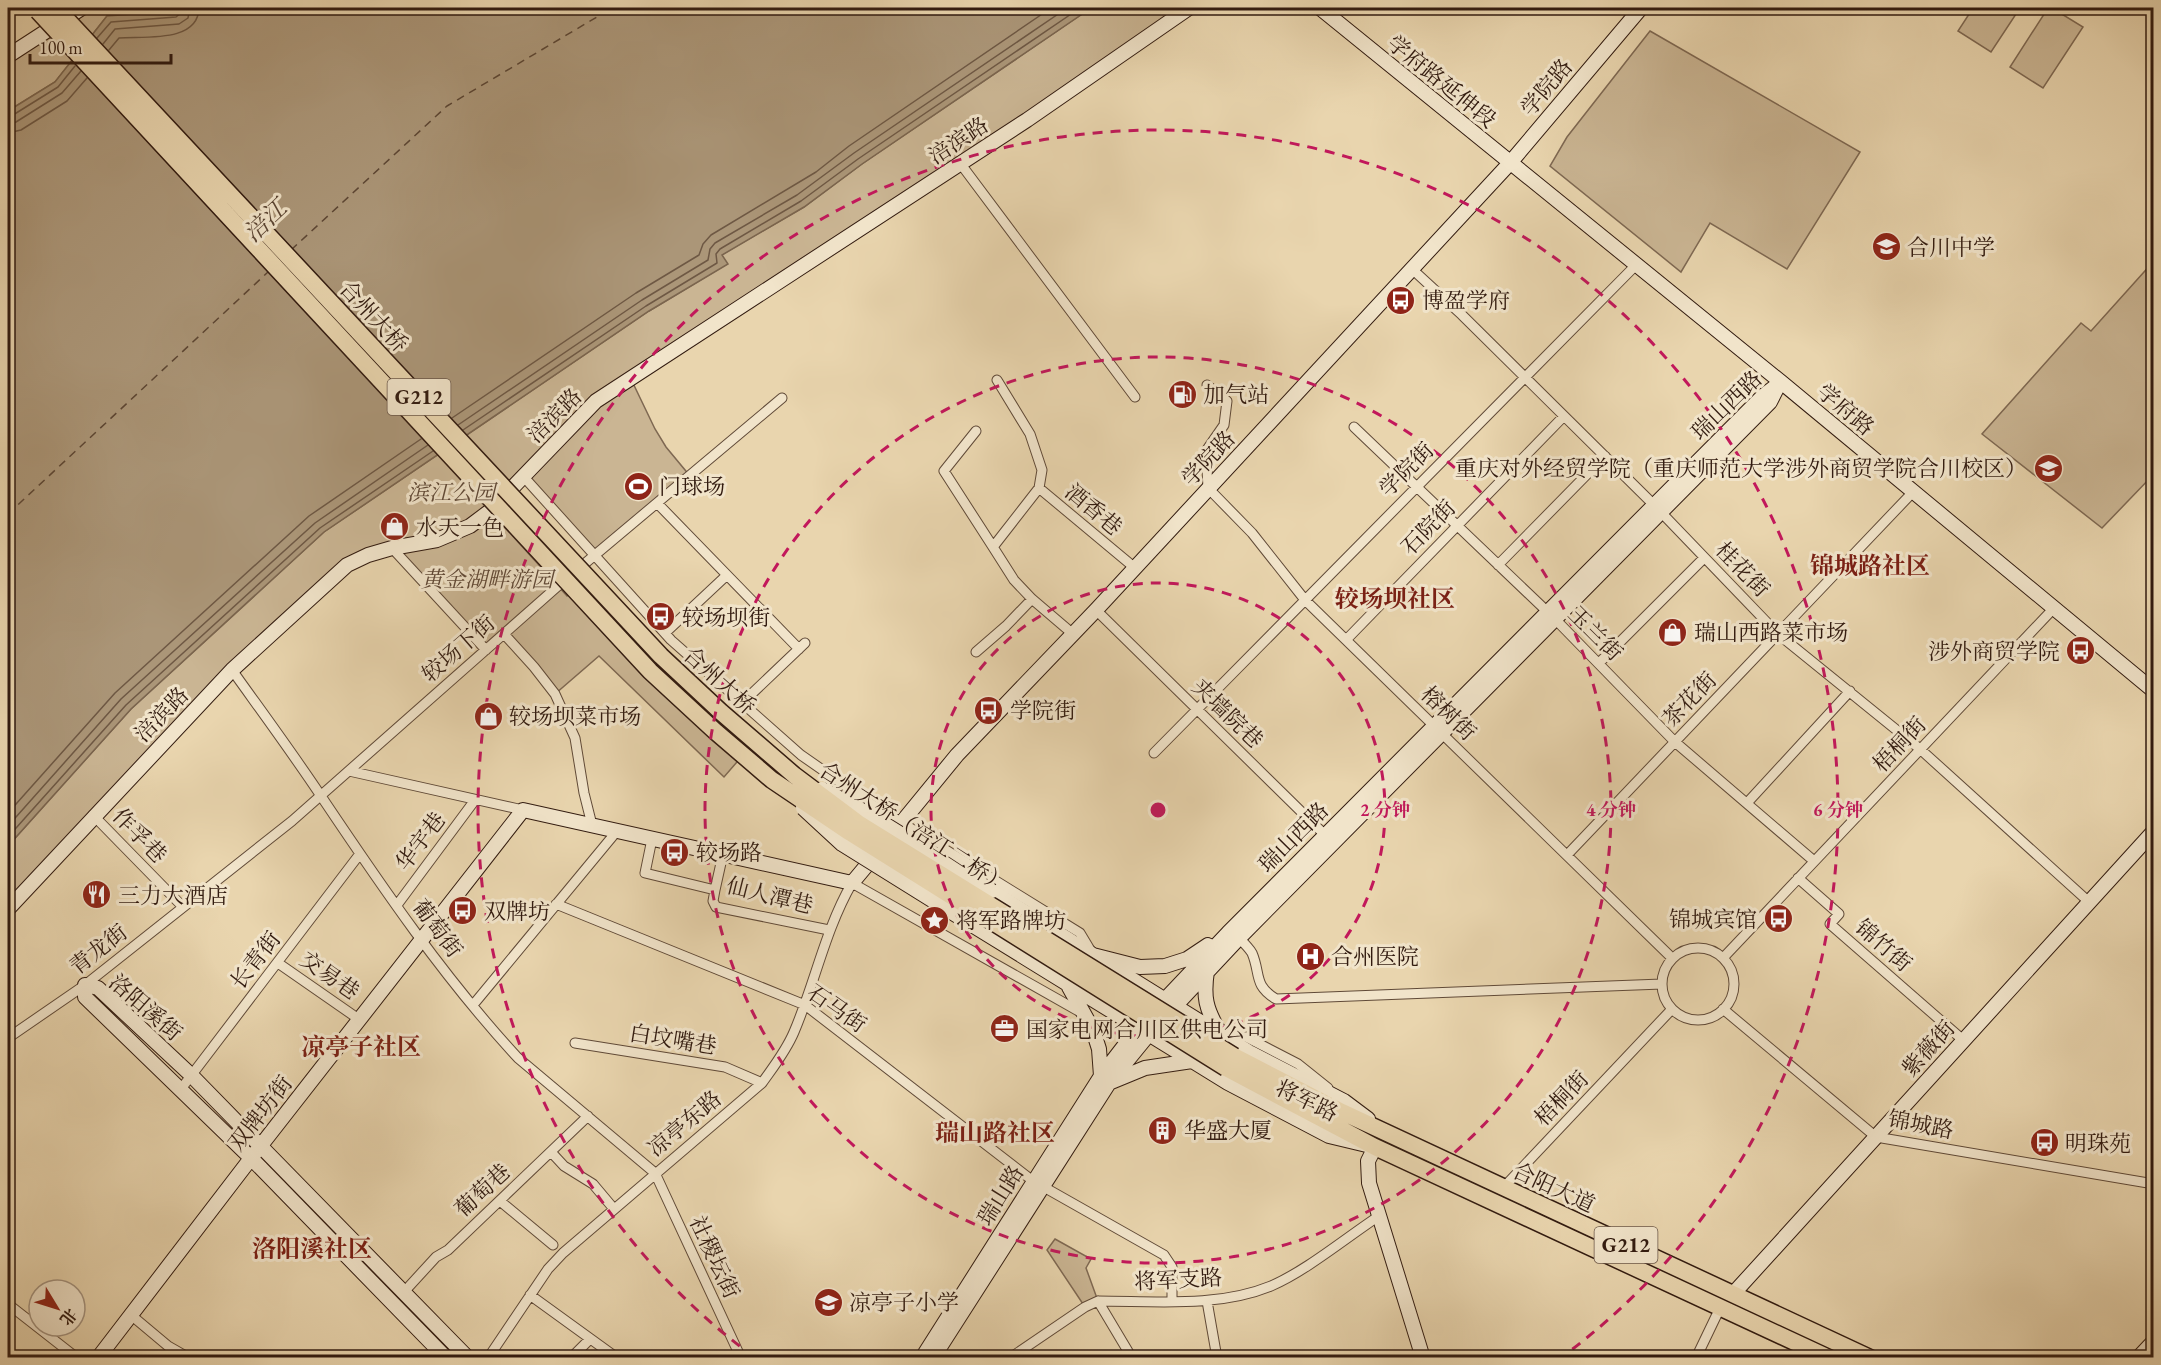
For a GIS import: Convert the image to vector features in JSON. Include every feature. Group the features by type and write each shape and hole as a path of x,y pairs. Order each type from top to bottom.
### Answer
{"highway":[{"name":"合州大桥","path":"56,8 661,656 794,775"},
{"name":"合州大桥","path":"36,9 650,671 772,780"},
{"name":"合州大桥（涪江二桥）","path":"794,775 858,823 1230,1062 1383,1132"},
{"name":"合州大桥（涪江二桥）","path":"772,780 849,832 1375,1147"},
{"name":"合阳大道","path":"1383,1132 1870,1358"},
{"name":"合阳大道","path":"1375,1147 1829,1358"}],"main road":[{"path":"8,47 67,8"},
{"path":"8,56 82,8"},
{"name":"涪滨路","path":"8,909 93,815 232,670 348,565 368,555 437,540 470,526 490,511 596,401 1027,120 1189,8"},
{"name":"学府路延伸段","path":"1320,8 1510,163"},
{"name":"学院路","path":"852,883 957,755 1096,610 1510,163 1641,8"},
{"name":"学府路","path":"1510,163 1781,382 2154,691"},
{"name":"瑞山西路","path":"1143,1031 1234,935 1658,509 1763,396 1781,382"},
{"name":"将军路","path":"794,775 867,813 1249,1052 1344,1101 1383,1132"},
{"name":"将军路","path":"772,780 842,844 1228,1083 1329,1136 1375,1147"},
{"path":"523,810 852,883"},
{"name":"双牌坊街","path":"98,1358 260,1146 523,810"},
{"name":"紫薇街","path":"1733,1294 2154,831"},
{"path":"1093,955 1140,967 1165,966 1234,935"},
{"name":"瑞山西路","path":"1170,1002 1207,971 1234,935"},
{"path":"1207,971 1204,990 1208,1013 1220,1033"},
{"name":"洛阳溪街","path":"446,1358 251,1158 85,997 85,985 98,988 191,1075 468,1358"},
{"path":"1068,985 1093,1030 1105,1080 1145,1068 1192,1061"},
{"name":"瑞山路","path":"922,1358 1105,1080 1143,1031"},
{"path":"1375,1147 1368,1161 1370,1183 1423,1358"},
{"name":"瑞山路","path":"933,1358 1038,1183"},
{"path":"2138,1358 2154,1341"}],"street":[{"path":"960,163 1135,397"},
{"name":"学院街","path":"1154,753 1635,265"},
{"name":"桂花街","path":"1412,269 1605,456 1778,634 1920,749 2089,902"},
{"path":"997,380 1030,434 1042,470 1039,488"},
{"path":"1207,385 1227,401 1224,425 1206,451 1208,488"},
{"name":"较场下街","path":"349,771 594,556 782,398"},
{"name":"石院街","path":"1346,640 1564,416"},
{"name":"玉兰街","path":"1354,428 1551,616 1676,742 1814,861"},
{"path":"976,431 944,471 1014,580 1032,599 1073,634"},
{"path":"1498,565 1605,456"},
{"path":"523,476 665,633 801,755 902,823 1080,933 1093,955"},
{"name":"酒香巷","path":"993,547 1039,488 1135,568"},
{"name":"榕树街","path":"1208,488 1252,533 1305,600 1672,958"},
{"name":"茶花街","path":"1567,855 1913,492"},
{"path":"657,503 727,575 802,646 742,703"},
{"path":"392,548 486,650"},
{"path":"1599,663 1704,558"},
{"path":"665,633 727,575"},
{"path":"976,652 1032,599"},
{"name":"梧桐街","path":"1723,958 2053,609"},
{"name":"夹墙院巷","path":"1096,610 1329,839"},
{"path":"504,634 555,694 575,738 592,825"},
{"name":"葡萄街","path":"232,670 321,796 359,855 421,940 473,1005 518,1058 655,1173"},
{"path":"1747,803 1850,690"},
{"path":"349,771 523,810"},
{"name":"青龙街","path":"8,1038 85,985 349,771"},
{"name":"华宇巷","path":"397,905 476,800"},
{"name":"作孚巷","path":"93,815 183,907"},
{"path":"473,1005 616,831"},
{"name":"仙人潭巷","path":"652,839 645,873 715,890"},
{"name":"仙人潭巷","path":"723,854 712,901 716,907 829,930"},
{"name":"长青街","path":"181,1089 359,855"},
{"name":"锦竹街","path":"1798,878 1839,914 1830,924 1963,1040"},
{"path":"852,883 1084,1014"},
{"name":"凉亭东路","path":"488,1358 548,1269 563,1253 762,1083 782,1055 805,1005 829,930 852,883"},
{"name":"石马街","path":"556,904 805,1005 1038,1183 1164,1255 1172,1267 1172,1301"},
{"path":"1234,935 1251,952 1258,981 1264,992 1276,999 1662,984"},
{"path":"1692,948 1703,948 1714,951 1723,958 1730,967 1733,977 1733,989 1724,1009 1704,1019 1692,1019 1672,1009 1663,993 1662,984 1663,975 1672,958 1692,948"},
{"name":"交易巷","path":"278,963 360,1020"},
{"name":"梧桐街","path":"1503,1188 1672,1009"},
{"name":"锦城路","path":"1724,1009 1876,1137 2154,1184"},
{"name":"白坟嘴巷","path":"574,1043 725,1067 762,1083"},
{"name":"葡萄巷","path":"403,1293 436,1257 448,1250 588,1116"},
{"path":"551,1152 564,1166 593,1184 614,1209"},
{"name":"社稷坛街","path":"655,1173 741,1358"},
{"path":"500,1201 553,1245"},
{"name":"将军支路","path":"1010,1358 1085,1307 1098,1301 1207,1301 1259,1290 1274,1284 1313,1261 1379,1216"},
{"path":"530,1295 617,1358"},
{"path":"1098,1301 1132,1358"},
{"path":"1207,1301 1216,1358"},
{"path":"8,1304 77,1358"},
{"path":"1696,1358 1720,1308"},
{"path":"131,1315 168,1346 189,1358"},
{"path":"571,1358 590,1339"}],"green space":[{"path":"82,8 180,8 175,11 107,16 55,82 8,111 8,56"},
{"name":"滨江公园","path":"1091,8 1189,8 631,379 655,429 666,447 690,476 594,556 524,477 490,511 567,596 575,589 743,755 724,777 599,656 555,694 504,634 486,650 392,548 368,555 232,670 8,909 8,846 131,709 324,532 649,311 727,264 721,255 804,207 862,164"},
{"path":"1973,8 2020,8 1991,52 1958,31"},
{"path":"2048,8 2052,8 2083,27 2043,88 2010,67"},
{"path":"1650,31 1860,152 1787,269 1710,223 1681,272 1550,166 1567,137"},
{"path":"2153,262 2153,475 2102,528 1982,434 2081,323 2091,331"},
{"path":"1055,1239 1091,1259 1086,1268 1098,1301 1085,1307 1047,1250"}],"water":[{"name":"涪江","path":"180,8 1091,8 862,164 804,207 722,255 728,264 649,311 324,532 131,709 8,846 8,111 55,82 107,16 175,11"}],"ferry route":[{"path":"291,250 447,106 612,8"},
{"path":"8,514 268,272"}],"place":[{"name":"合川中学","path":"1886,247"},
{"name":"博盈学府","path":"1401,300"},
{"name":"加气站","path":"1182,394"},
{"name":"重庆对外经贸学院（重庆师范大学涉外商贸学院合川校区）","path":"2048,468"},
{"name":"门球场","path":"638,486"},
{"name":"水天一色","path":"395,527"},
{"name":"较场坝街","path":"661,617"},
{"name":"瑞山西路菜市场","path":"1673,632"},
{"name":"涉外商贸学院","path":"2081,651"},
{"name":"学院街","path":"989,710"},
{"name":"较场坝菜市场","path":"488,716"},
{"name":"较场路","path":"675,852"},
{"name":"三力大酒店","path":"97,895"},
{"name":"双牌坊","path":"463,911"},
{"name":"锦城宾馆","path":"1778,919"},
{"name":"将军路牌坊","path":"935,920"},
{"name":"合州医院","path":"1310,956"},
{"name":"国家电网合川区供电公司","path":"1005,1029"},
{"name":"华盛大厦","path":"1163,1130"},
{"name":"明珠苑","path":"2044,1143"},
{"name":"凉亭子小学","path":"828,1302"}],"district":[{"name":"锦城路社区","path":"1870,566"},
{"name":"较场坝社区","path":"1395,599"},
{"name":"凉亭子社区","path":"361,1047"},
{"name":"瑞山路社区","path":"995,1133"},
{"name":"洛阳溪社区","path":"312,1249"}],"park label":[{"name":"黄金湖畔游园","path":"487,579"}]}
